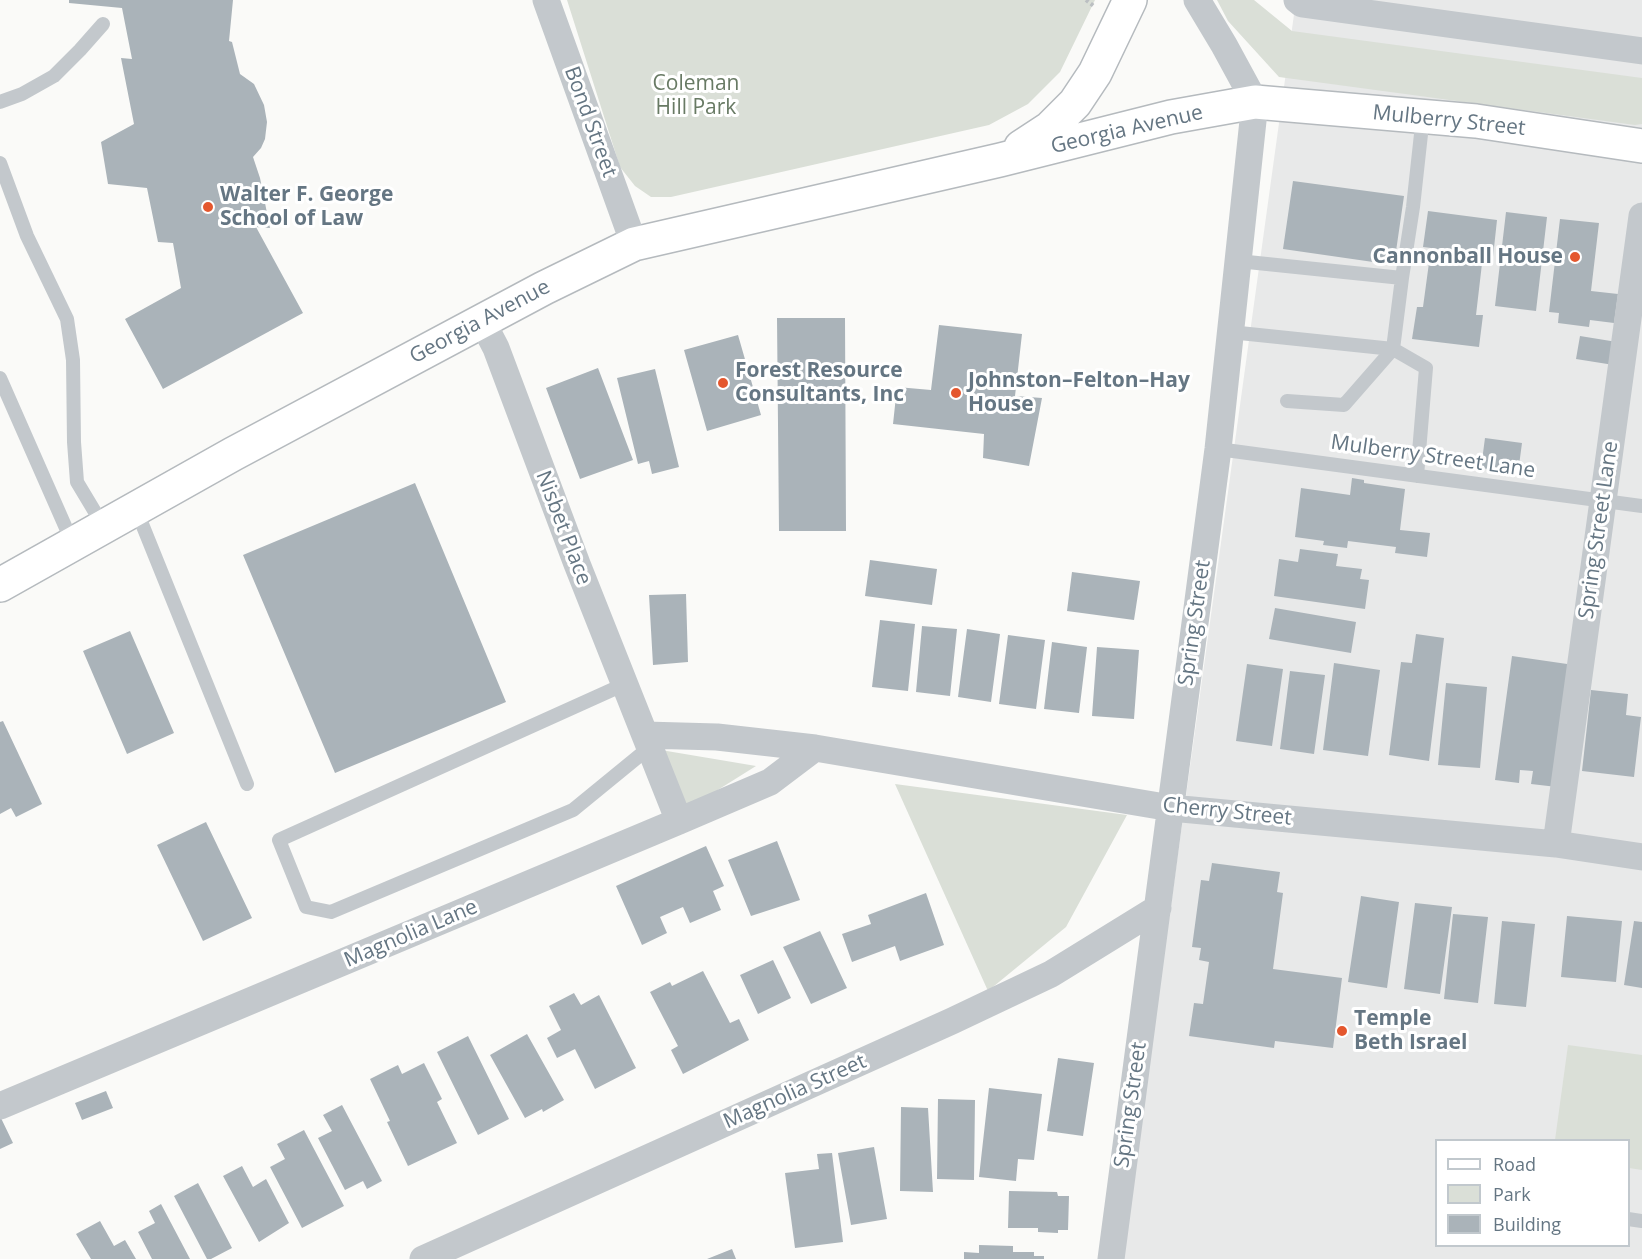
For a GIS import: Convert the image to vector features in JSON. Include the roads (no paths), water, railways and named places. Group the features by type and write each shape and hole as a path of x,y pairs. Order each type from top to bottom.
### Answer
{"main road":[{"name":"Georgia Avenue","path":"1000,160 1050,128 1075,103 1095,73 1130,0"},
{"name":"Georgia Avenue","path":"0,585 136,508 482,321 634,244 1000,160 1171,117 1255,102"},
{"name":"Mulberry Street","path":"1255,102 1476,121 1642,146"}],"street":[{"name":"Bond Street","path":"546,0 634,244"},
{"path":"1197,0 1255,102"},
{"path":"1297,0 1302,4 1642,51"},
{"name":"Spring Street","path":"1111,1259 1218,449 1255,102"},
{"name":"Spring Street Lane","path":"1556,844 1642,216"},
{"name":"Nisbet Place","path":"482,321 496,348 577,564 680,821"},
{"path":"647,741 717,736 815,748"},
{"name":"Cherry Street","path":"815,748 1171,808 1556,844 1642,857"},
{"name":"Magnolia Lane","path":"0,1106 770,782 815,748"},
{"name":"Magnolia Street","path":"423,1259 1051,974 1158,908"}],"lane":[{"path":"0,102 22,94 54,76 103,24"},
{"path":"1287,401 1344,405 1394,349 1423,116"},
{"path":"0,163 27,236 67,319 73,360 77,482 104,527"},
{"path":"1238,261 1402,278"},
{"path":"1230,332 1394,349 1426,368 1417,476"},
{"path":"0,378 73,544"},
{"name":"Mulberry Street Lane","path":"1218,449 1642,506"},
{"path":"136,508 248,784"},
{"path":"625,684 279,840 306,908 331,912 573,810 647,741"}],"place":[{"name":"Walter F. George School of Law","path":"208,207"},
{"name":"Cannonball House","path":"1575,257"},
{"name":"Forest Resource Consultants, Inc","path":"723,383"},
{"name":"Johnston–Felton–Hay House","path":"956,393"},
{"name":"Temple Beth Israel","path":"1342,1031"}],"park label":[{"name":"Coleman Hill Park","path":"696,96"}]}
